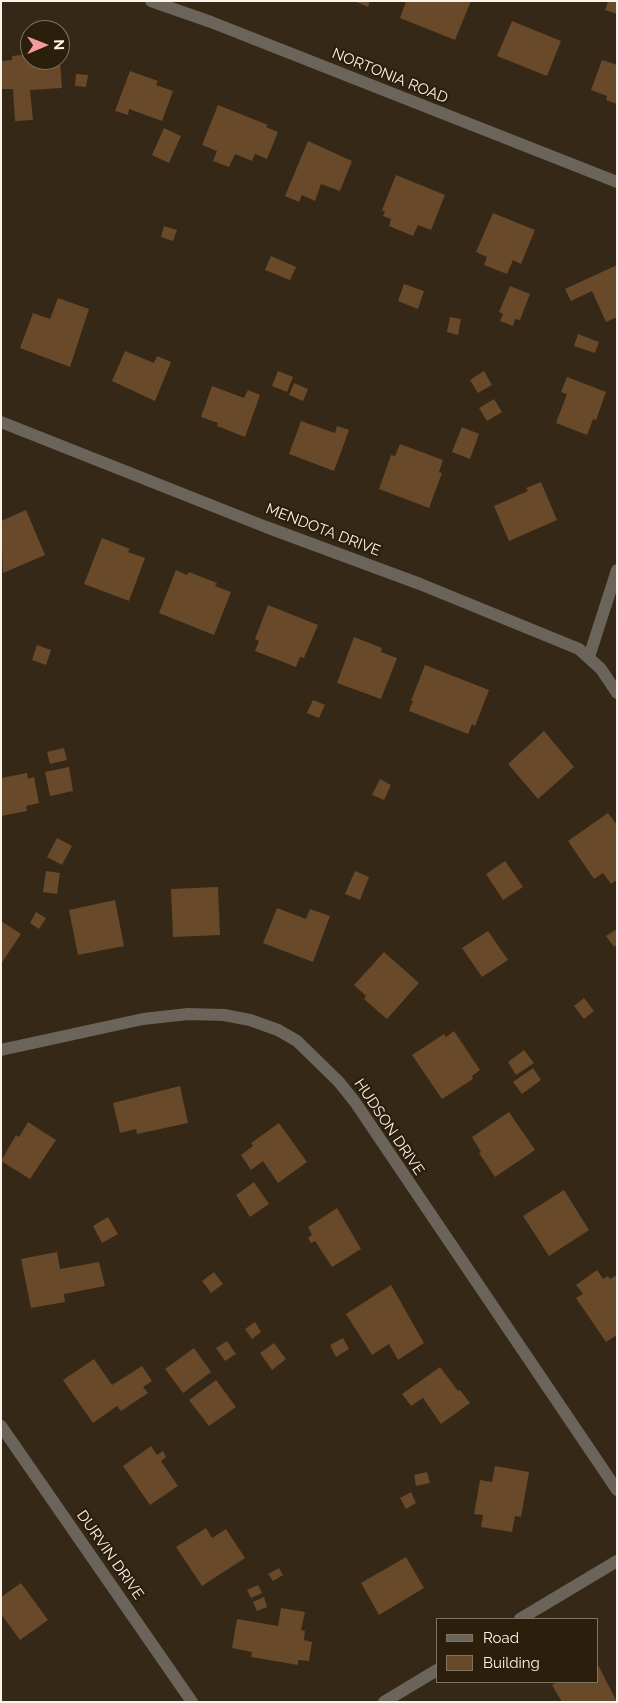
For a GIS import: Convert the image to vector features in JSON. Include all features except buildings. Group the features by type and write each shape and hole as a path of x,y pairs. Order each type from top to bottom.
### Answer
{"street":[{"name":"NORTONIA ROAD","path":"150,1 211,22 617,182"},
{"name":"MENDOTA DRIVE","path":"1,422 266,527 420,584 579,649 601,669 617,693"},
{"path":"589,657 617,570"},
{"name":"HUDSON DRIVE","path":"1,1050 142,1019 188,1014 224,1015 250,1020 278,1030 296,1041 338,1082 355,1102 617,1490"},
{"name":"DURVIN DRIVE","path":"1,1426 192,1702"},
{"path":"522,1618 617,1561"},
{"path":"384,1702 436,1671"}]}
